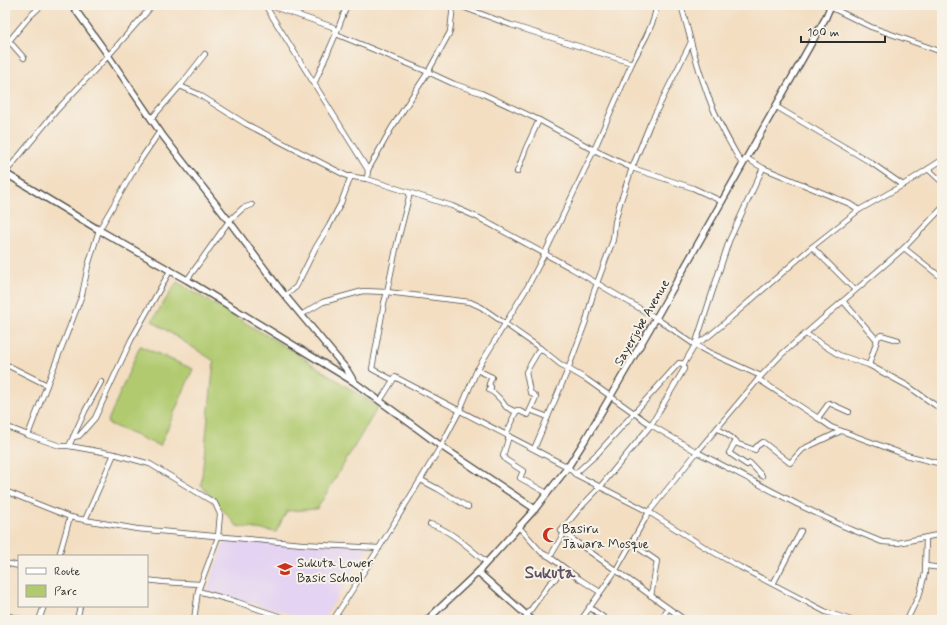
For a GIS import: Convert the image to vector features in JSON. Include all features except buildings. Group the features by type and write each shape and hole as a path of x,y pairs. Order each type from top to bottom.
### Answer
{"street":[{"path":"24,58 9,41 29,17 42,5"},
{"path":"72,5 151,119 285,296 347,370 354,382"},
{"path":"153,5 108,56 56,111 5,173 99,230 187,280 354,382 441,446 535,509"},
{"path":"265,5 368,170"},
{"path":"268,5 333,27 336,34 454,84 481,93 539,120 594,150 632,168 693,188 721,201"},
{"path":"314,84 347,5"},
{"path":"367,178 368,170 391,129 428,72 450,32 454,5"},
{"path":"457,5 518,27 632,63"},
{"path":"333,620 441,446 460,410 477,370 528,286 545,254 594,150 632,63 646,37 653,21 657,5"},
{"path":"681,5 704,87 728,140 742,164"},
{"path":"829,6 871,27 942,52"},
{"name":"Sayerjobe Avenue","path":"428,620 478,572 518,526 535,509 568,467 656,318 824,19 829,6"},
{"path":"534,449 569,369 586,321 597,284 613,240 615,222 620,202 632,168 650,124 691,42"},
{"path":"151,119 180,86 205,54"},
{"path":"180,86 198,94 246,124 347,176 367,178 452,206 479,218 571,268 656,318 695,345 760,377 832,427 906,455 942,464"},
{"path":"775,106 870,162 903,185"},
{"path":"517,172 539,120"},
{"path":"28,435 82,295 88,266 99,230 137,165 160,131"},
{"path":"746,158 763,168 850,204 859,210"},
{"path":"695,345 722,326 812,247 859,210 903,185 942,160"},
{"path":"685,620 561,531 579,509 600,488 651,425 684,369 684,364 695,345 729,241 763,168"},
{"path":"928,169 942,182"},
{"path":"285,296 296,287 316,247 329,226 351,176"},
{"path":"393,380 372,369 384,303 410,193"},
{"path":"187,280 229,221 243,208 252,205"},
{"path":"581,620 616,570 649,512 696,452 760,377 782,354 904,248 942,208"},
{"path":"812,247 855,290"},
{"path":"904,248 942,278"},
{"path":"73,437 79,436 95,418 131,340 170,271"},
{"path":"300,314 323,302 363,291 387,292 470,302 481,307 540,348 560,364 586,379 651,425 696,452 797,504 882,542 898,543 941,534 942,522"},
{"path":"843,301 877,340 869,365"},
{"path":"806,334 838,355 869,365 908,386 942,410"},
{"path":"876,339 881,335 898,340"},
{"path":"477,370 492,377 489,384 491,387 489,390 501,400 506,407 516,412 517,410 528,415 536,397 530,392 526,372 540,348"},
{"path":"575,474 598,453 679,363 684,364"},
{"path":"5,364 46,385"},
{"path":"380,401 395,377 568,467 575,474 649,512 706,548 773,584 826,612 851,620"},
{"path":"69,446 101,382"},
{"path":"818,418 829,403 849,412"},
{"path":"530,410 548,417"},
{"path":"516,412 512,420 503,456 506,460 523,471 520,478 547,492"},
{"path":"5,426 60,446 69,446 114,454 150,464 215,503 220,514 218,537 200,584 194,620"},
{"path":"717,428 738,444 754,450 763,442 790,463 803,449 841,431"},
{"path":"736,441 729,453 747,465 750,463 762,476"},
{"path":"85,520 114,454"},
{"path":"421,480 468,507"},
{"path":"5,491 70,517 137,529 302,544 379,548"},
{"path":"59,555 70,517"},
{"path":"430,524 455,536 486,562"},
{"path":"518,526 542,553 600,592"},
{"path":"773,584 802,531"},
{"path":"550,558 564,533"},
{"path":"907,620 920,593 925,573 926,538"},
{"path":"631,543 657,561 651,596"},
{"path":"5,563 18,566"},
{"path":"926,566 942,568"},
{"path":"527,615 563,567"},
{"path":"478,572 532,620"},
{"path":"148,580 200,584"},
{"path":"198,591 237,602 290,620"},
{"path":"40,620 44,607"},
{"path":"77,620 80,607"},
{"path":"589,607 605,620"},
{"path":"661,620 668,608"},
{"path":"5,615 24,620"}],"shaded area":[{"name":"Sukuta Lower Basic School","path":"226,538 302,544 360,544 369,546 323,620 306,620 284,612 207,591"}],"green space":[{"path":"177,282 291,350 378,407 317,509 287,511 276,532 237,526 201,485 214,361 152,321"},
{"path":"140,346 193,369 160,446 107,423"}],"place":[{"name":"Basiru Jawara Mosque","path":"550,535"},
{"name":"Sukuta Lower Basic School","path":"285,569"}],"district":[{"name":"Sukuta","path":"550,572"}]}
